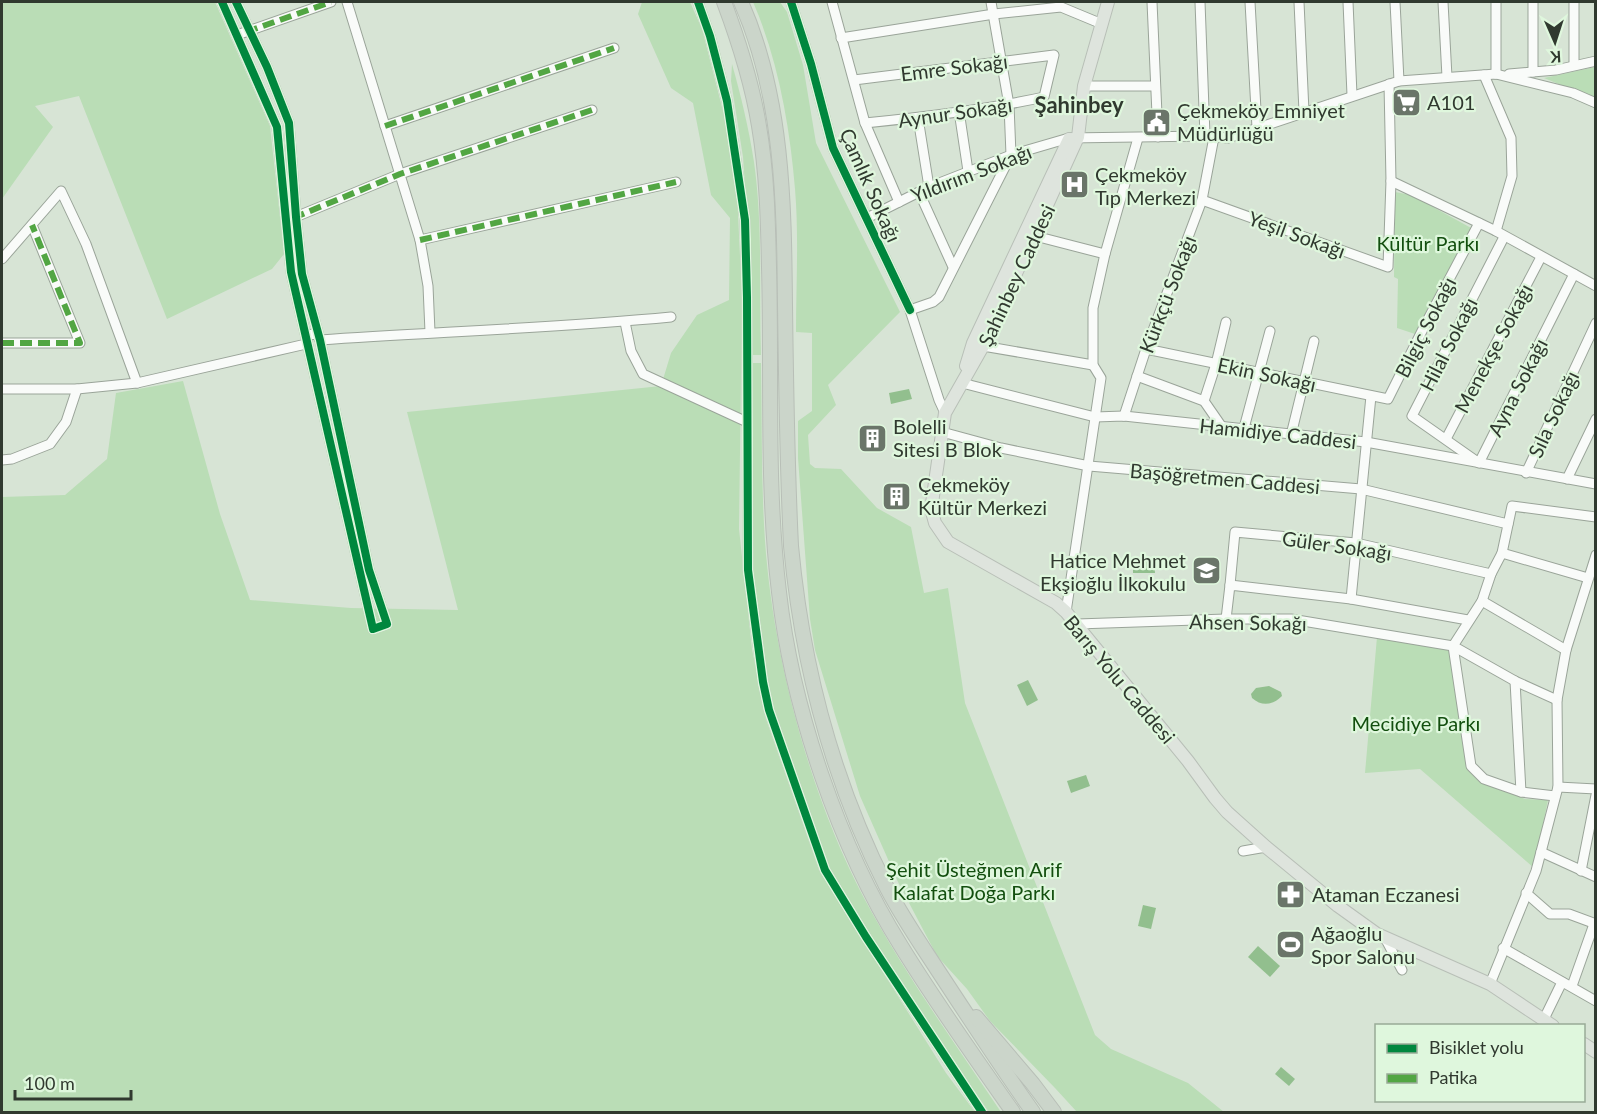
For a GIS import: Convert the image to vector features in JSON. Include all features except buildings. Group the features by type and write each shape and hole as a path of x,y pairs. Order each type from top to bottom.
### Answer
{"highway":[{"path":"724,2 750,85 762,150 768,236 775,554 783,624 802,709 833,807 877,902 899,944 1013,1113"},
{"path":"741,2 752,27 772,104 781,170 790,524 795,588 804,641 824,724 853,813 888,889 979,1036 1033,1113"},
{"path":"938,970 1033,1084 1054,1113"}],"main road":[{"name":"Şahinbey Caddesi","path":"948,542 935,523 932,512 945,413 983,346 1035,236 1073,138 1084,86 1107,2"},
{"path":"962,383 973,344 1073,138"},
{"name":"Barış Yolu Caddesi","path":"948,542 1056,603 1066,612 1188,760 1227,812 1338,906 1377,934 1490,984 1549,1022"}],"street":[{"path":"222,2 277,127 291,272 373,628 387,624 369,570 320,340 302,274 289,123 236,2"},
{"path":"237,35 331,2"},
{"path":"347,2 420,240 428,286 430,332"},
{"path":"698,2 721,73 740,178 746,275 748,570 763,682 777,736 825,870 866,937 982,1113"},
{"name":"Çamlık Sokağı","path":"791,2 811,64 833,148 910,310 945,413"},
{"path":"832,2 865,123 899,202"},
{"path":"910,310 933,302 939,297 1011,155 1009,105 992,2"},
{"path":"1152,2 1158,137"},
{"name":"Kürkçü Sokağı","path":"1124,416 1146,349 1202,201 1210,136 1200,2"},
{"path":"1250,2 1257,129"},
{"path":"1299,2 1304,112"},
{"path":"1348,2 1352,96"},
{"name":"Yeşil Sokağı","path":"1202,201 1388,267 1395,2"},
{"path":"1443,2 1447,77"},
{"path":"1496,2 1496,74 1573,93 1596,103"},
{"path":"1533,2 1533,72"},
{"path":"1574,2 1574,66"},
{"path":"841,38 1062,7 1102,24"},
{"path":"386,126 614,48"},
{"name":"Emre Sokağı","path":"854,80 1054,55 1044,97"},
{"name":"Yıldırım Sokağı","path":"867,218 929,187 968,171 1011,155 1073,138 1210,136 1228,138 1394,83 1544,71 1596,61"},
{"path":"1543,85 1540,82 1540,74 1544,71"},
{"path":"1484,75 1511,138 1512,176 1500,234"},
{"path":"1084,86 1155,86"},
{"name":"Aynur Sokağı","path":"865,123 1009,105 1044,97"},
{"path":"286,221 400,174 592,110"},
{"path":"959,111 968,171"},
{"path":"918,118 929,187"},
{"path":"1066,612 1101,378 1093,365 1093,308 1138,138"},
{"path":"1391,181 1479,223 1596,286"},
{"path":"420,240 676,182"},
{"path":"2,259 61,190 86,244 137,383"},
{"path":"919,192 953,267"},
{"name":"Bilgiç Sokağı","path":"1388,399 1479,223"},
{"path":"2,342 80,343 32,225"},
{"name":"Hilal Sokağı","path":"1446,439 1412,416 1500,234"},
{"path":"1035,236 1106,254"},
{"name":"Menekşe Sokağı","path":"1446,439 1541,257"},
{"name":"Ayna Sokağı","path":"1446,439 1479,463 1574,274"},
{"path":"320,340 586,325 671,317"},
{"path":"625,322 631,351 643,374 747,422"},
{"path":"1204,401 1226,322"},
{"name":"Sıla Sokağı","path":"1526,473 1596,323"},
{"path":"1244,428 1270,331"},
{"path":"306,344 310,334 317,335 320,340"},
{"path":"1291,435 1314,341"},
{"path":"2,389 77,389 137,383 306,344"},
{"path":"983,346 1093,365"},
{"name":"Ekin Sokağı","path":"1146,349 1388,399"},
{"path":"1137,376 1204,401 1222,427"},
{"name":"Hamidiye Caddesi","path":"962,383 1095,417 1124,416 1366,442 1596,484"},
{"path":"2,460 12,459 50,444 66,422 77,389"},
{"path":"1351,599 1371,396"},
{"path":"1567,479 1596,419"},
{"name":"Başöğretmen Caddesi","path":"942,432 1001,448 1089,466 1361,489 1508,524"},
{"path":"1596,517 1512,506 1502,553 1491,574 1482,601 1453,646 1471,766 1484,779 1521,792 1596,789"},
{"name":"Güler Sokağı","path":"1230,585 1235,532 1356,543 1491,574"},
{"path":"1502,553 1588,578"},
{"path":"1490,984 1541,852 1557,791 1557,700 1566,650 1595,556"},
{"path":"1595,556 1596,570"},
{"path":"1226,619 1230,585 1351,599 1468,621"},
{"path":"1482,601 1566,650"},
{"name":"Ahsen Sokağı","path":"1077,624 1291,619 1453,646 1515,681 1557,700"},
{"path":"1515,681 1521,792"},
{"path":"1581,871 1592,836 1595,801"},
{"path":"1243,851 1266,847"},
{"path":"1541,852 1596,877"},
{"path":"1526,894 1550,914 1569,914 1595,924 1572,987"},
{"name":"Barış Yolu Caddesi","path":"1385,938 1402,970"},
{"path":"1503,948 1596,1001"},
{"path":"1549,1022 1562,982"}],"green space":[{"path":"2,2 215,2 270,126 284,254 272,269 167,319 79,96 35,106 53,127 2,199"},
{"path":"642,2 690,2 702,29 724,115 737,192 742,299 739,529 752,649 766,719 819,870 946,1073 975,1112 2,1112 2,497 65,495 107,459 116,393 183,381 220,514 250,600 351,608 458,610 407,412 661,386 671,353 697,315 729,300 730,218 711,195 693,103 671,88 638,14"},
{"name":"Şehit Üsteğmen Arif Kalafat Doğa Parkı","path":"753,2 780,2 787,12 803,65 816,143 900,312 828,385 836,405 808,435 810,464 815,468 841,469 877,508 911,527 924,593 948,588 965,703 1095,1035 1111,1049 1188,1083 1224,1112 1077,1112 990,1021 967,989 937,956 898,882 860,796 815,650 810,619 798,458 798,421 812,411 812,333 796,332 797,225 790,142 776,70"},
{"path":"732,64 752,150 759,210 761,355 752,355 753,363 761,363 763,497 769,585 776,631 797,724 827,815 864,898 913,980 1001,1112 989,1112 906,992 847,899 829,867 773,713 751,570 749,244 743,157 731,81"},
{"path":"1595,67 1595,99 1544,78"},
{"name":"Kültür Parkı","path":"1395,192 1411,195 1473,229 1418,335 1397,328 1398,279 1394,277"},
{"name":"Mecidiye Parkı","path":"1377,637 1451,650 1470,770 1485,783 1525,799 1548,800 1534,868 1420,769 1365,773"}],"shaded area":[{"path":"909,389 912,399 891,404 889,393"},
{"path":"1133,561 1154,561 1155,573 1133,573"},
{"path":"1028,680 1038,700 1027,706 1017,685"},
{"path":"1269,686 1281,692 1282,696 1267,704 1252,698 1251,694 1256,688"},
{"path":"1086,775 1090,786 1071,793 1067,781"},
{"path":"1143,905 1156,908 1151,929 1138,926"},
{"path":"1258,946 1280,966 1270,977 1248,957"},
{"path":"1281,1067 1295,1079 1289,1086 1275,1074"}],"marked path":[{"path":"246,32 331,2"},
{"path":"385,126 614,48"},
{"path":"293,218 400,174 592,110"},
{"path":"420,240 676,182"},
{"path":"2,343 80,343 32,225"}],"cycle path":[{"path":"222,2 277,127 291,272 373,629 387,624 369,570 320,340 302,274 289,123 267,67 236,2"},
{"path":"698,2 710,36 727,101 745,220 748,570 769,710 825,870 866,937 982,1112"},
{"path":"791,2 811,64 833,148 910,310"}],"place":[{"name":"A101","path":"1406,102"},
{"name":"Çekmeköy Emniyet Müdürlüğü","path":"1156,122"},
{"name":"Çekmeköy Tıp Merkezi","path":"1074,185"},
{"name":"Bolelli Sitesi B Blok","path":"872,438"},
{"name":"Çekmeköy Kültür Merkezi","path":"897,496"},
{"name":"Hatice Mehmet Ekşioğlu İlkokulu","path":"1207,571"},
{"name":"Ataman Eczanesi","path":"1291,894"},
{"name":"Ağaoğlu Spor Salonu","path":"1290,944"}],"district":[{"name":"Şahinbey","path":"1079,104"}]}
